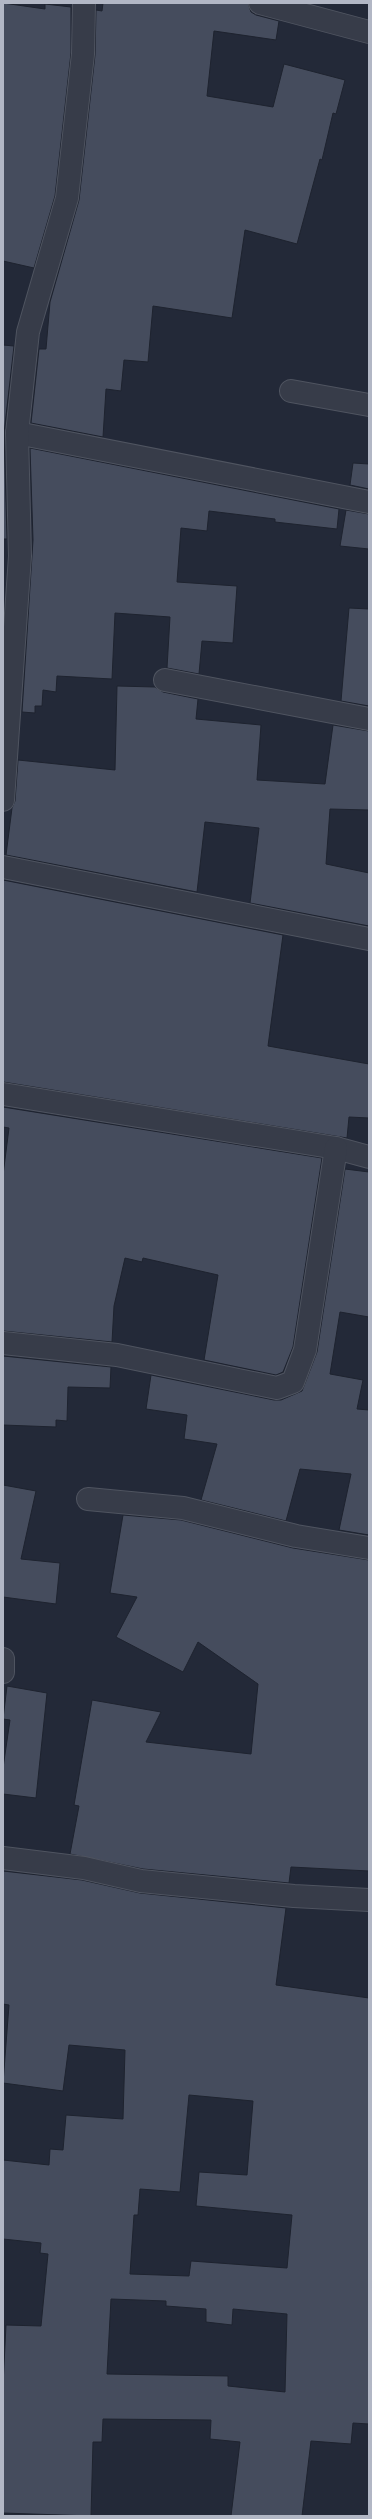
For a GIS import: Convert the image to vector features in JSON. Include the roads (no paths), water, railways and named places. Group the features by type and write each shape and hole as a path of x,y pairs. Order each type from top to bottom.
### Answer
{"street":[{"path":"3,800 17,433 28,332 67,198 83,54 84,3"},
{"path":"270,4 369,32"},
{"path":"291,391 369,405"},
{"path":"17,433 369,502"},
{"path":"165,680 369,719"},
{"path":"3,867 369,939"},
{"path":"3,1094 336,1148 369,1157"},
{"path":"3,1343 117,1354 277,1388 293,1382 304,1350 336,1148"},
{"path":"88,1499 183,1508 296,1536 369,1548"},
{"path":"3,1659 3,1672"},
{"path":"3,1858 84,1868 141,1881 294,1896 369,1900"}]}
